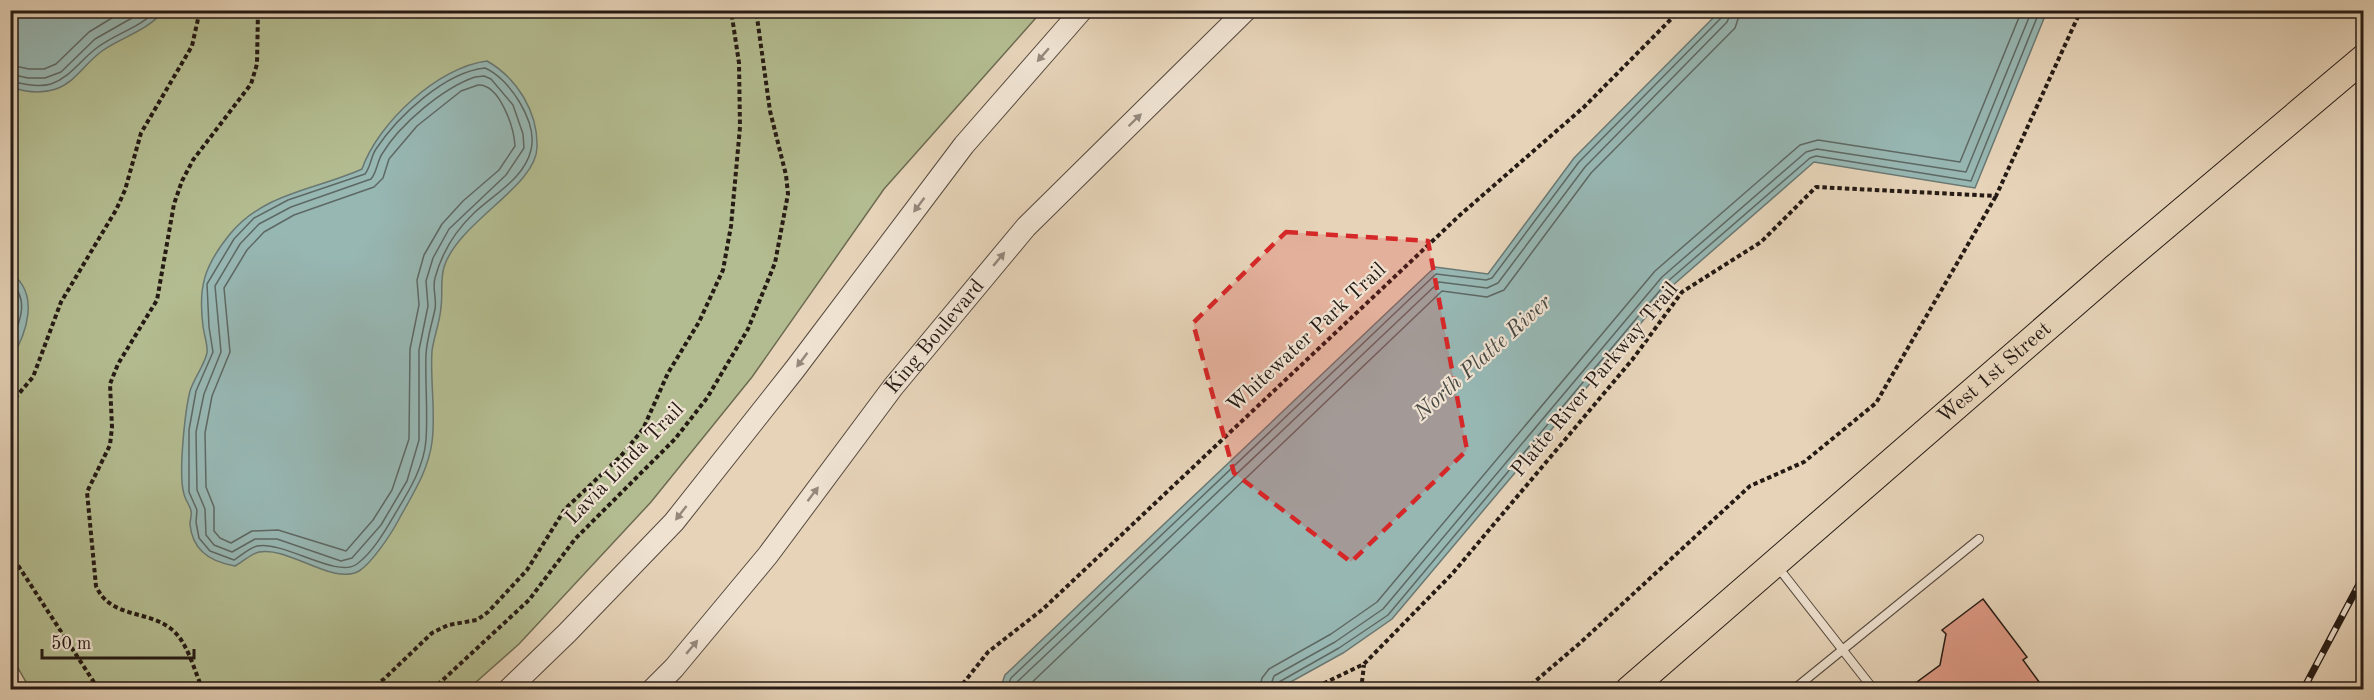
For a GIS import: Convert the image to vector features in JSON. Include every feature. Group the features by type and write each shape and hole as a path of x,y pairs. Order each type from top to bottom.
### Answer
{"main road":[{"name":"West 1st Street","path":"1629,690 2115,268 2364,58"}],"street":[{"path":"508,690 567,633 674,522 795,369 964,145 1082,10"},
{"name":"King Boulevard","path":"652,690 674,668 768,555 893,387 1026,227 1246,10"}],"lane":[{"path":"1793,690 1980,539"},
{"path":"1775,564 1874,690"}],"path":[{"path":"10,405 33,377 61,302 116,210 125,190 141,133 192,46 200,10"},
{"path":"204,690 185,648 171,628 117,609 100,596 96,586 87,492 110,445 112,427 110,384 118,364 152,309 160,289 177,192 193,160 249,88 257,70 258,10"},
{"path":"369,690 384,679 432,633 448,625 477,620 488,612 527,570 565,509 621,456 643,429 668,373 699,322 723,270 731,226 740,127 739,63 731,10"},
{"name":"Lavia Linda Trail","path":"432,690 529,600 574,538 675,439 711,391 747,329 775,263 788,201 786,175 767,98 756,10"},
{"name":"Whitewater Park Trail","path":"958,690 988,652 1043,609 1460,216 1584,107 1680,10"},
{"path":"1525,690 1580,643 1750,486 1804,462 1876,403 1996,196 2081,10"},
{"name":"Platte River Parkway Trail","path":"1310,690 1364,664 1452,574 1632,360 1682,292 1761,242 1816,187 1996,196"},
{"path":"10,553 99,690"},
{"path":"1361,690 1364,664"}],"highlighted area":[{"path":"1286,232 1428,241 1467,450 1351,562 1234,473 1193,323"}],"green space":[{"path":"10,11 1042,11 884,189 752,377 651,502 519,644 467,690 30,689 10,654"}],"water":[{"path":"10,11 163,11 143,28 102,51 63,86 39,92 11,87"},
{"name":"North Platte River","path":"1720,11 2047,11 1975,188 1814,162 1672,286 1392,619 1343,653 1278,689 1000,689 1005,675 1435,267 1488,274 1574,158"},
{"path":"487,61 508,77 524,97 534,121 537,147 534,162 524,176 464,235 444,267 442,302 432,351 432,442 423,473 409,502 391,533 375,555 359,571 337,574 271,552 256,553 235,566 211,558 199,548 192,533 191,511 182,485 182,458 190,391 207,353 201,300 205,277 214,256 230,234 259,209 292,194 362,169 381,134 412,100 449,74 468,65"},
{"path":"11,273 20,282 25,292 28,314 22,338 11,359"}],"building":[{"path":"1983,599 2027,657 2023,660 2045,690 1906,690 1940,665 1946,634 1942,630"}],"railway":[{"path":"2303,690 2364,575"}]}
